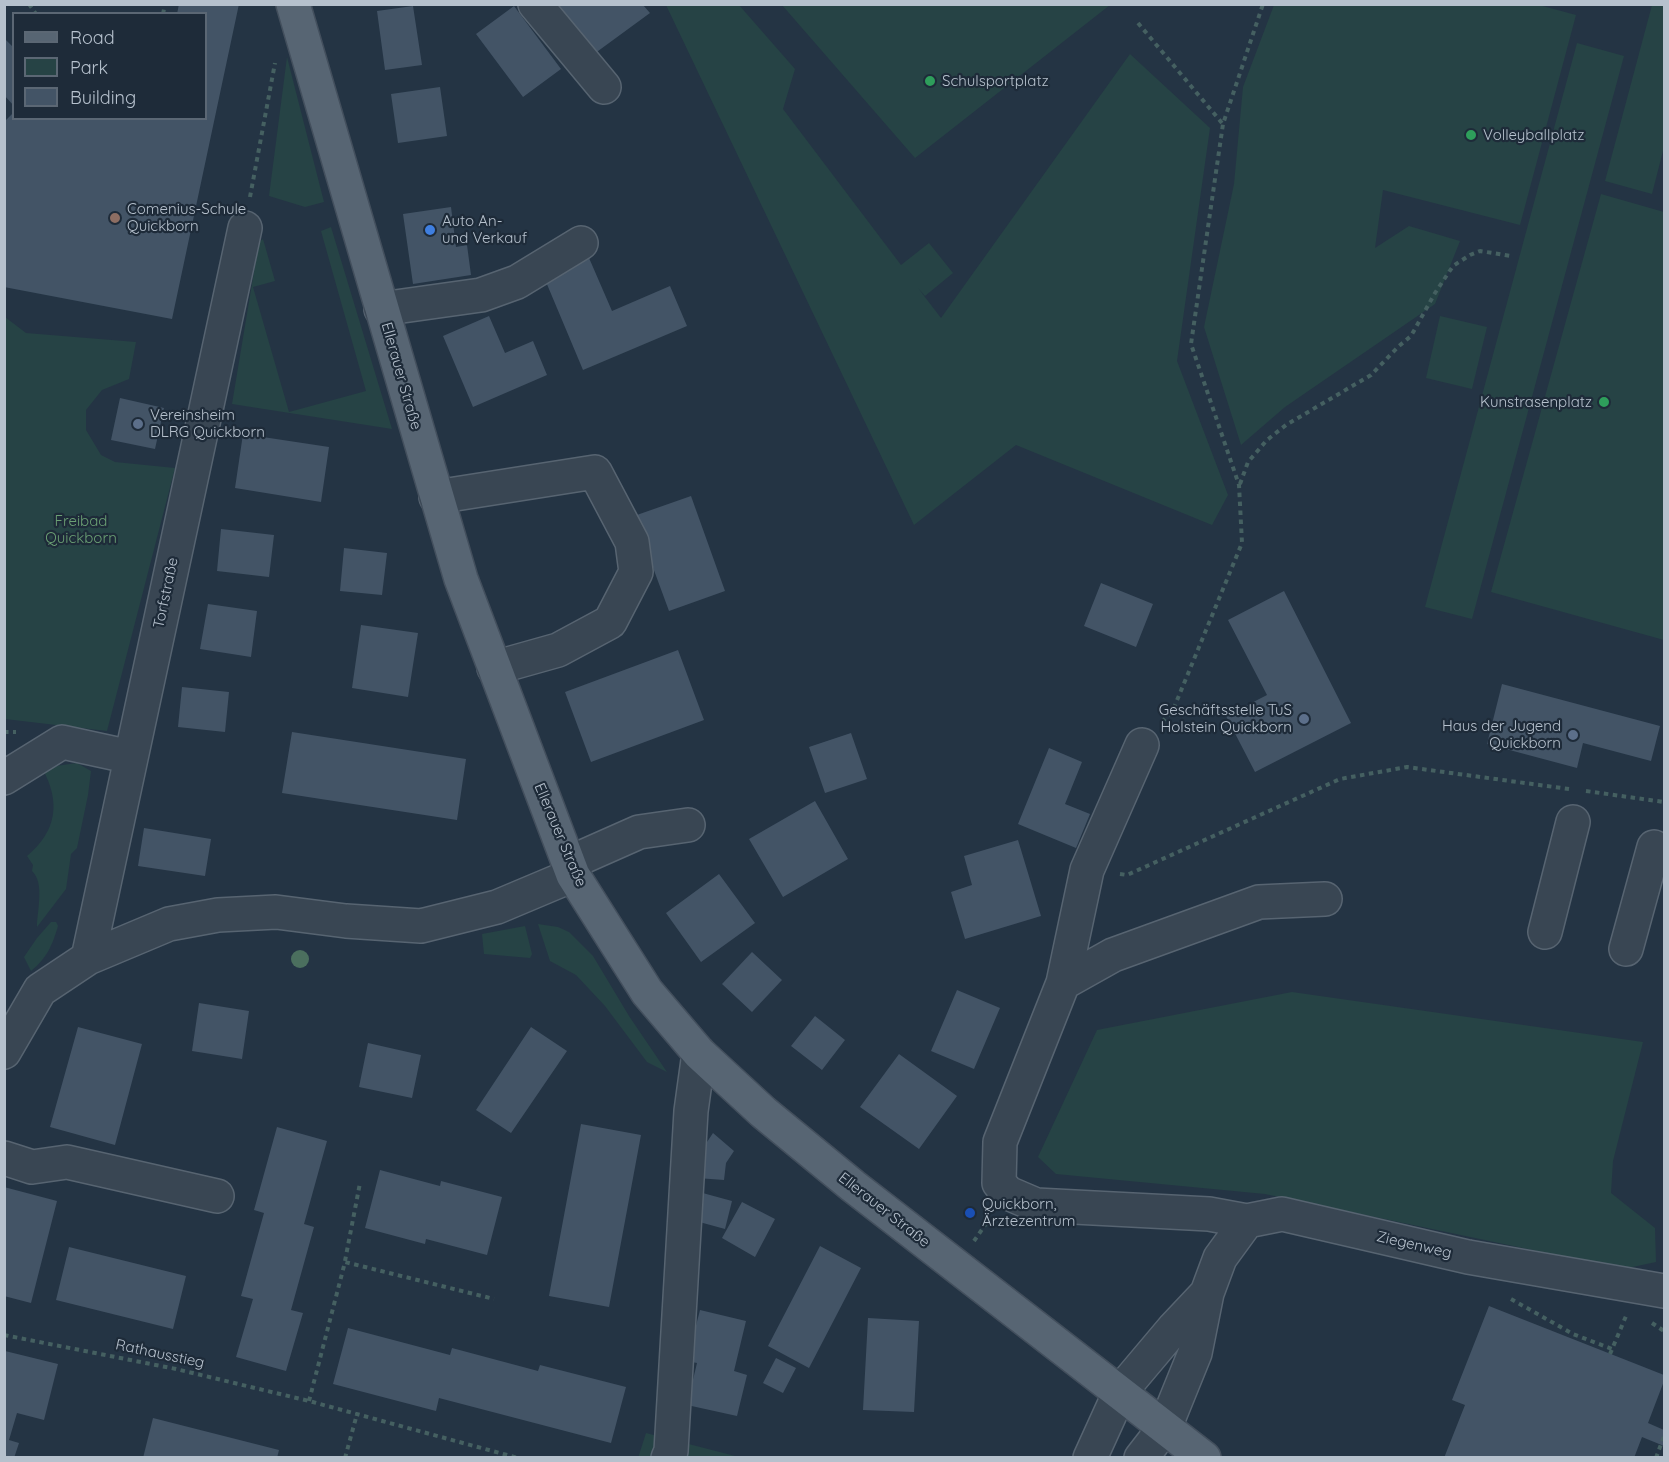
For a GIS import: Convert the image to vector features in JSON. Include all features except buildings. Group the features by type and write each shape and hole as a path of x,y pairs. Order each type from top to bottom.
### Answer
{"main road":[{"name":"Ellerauer Straße","path":"293,4 461,579 571,869 647,992 699,1053 772,1120 853,1186 1204,1458"}],"street":[{"path":"535,4 603,87"},
{"name":"Torfstraße","path":"88,958 245,228"},
{"path":"381,309 481,295 517,282 581,243"},
{"path":"436,497 595,472 632,542 636,572 610,622 558,650 494,668"},
{"path":"4,778 62,742 131,757"},
{"path":"1141,1458 1165,1427 1195,1353 1207,1293 1220,1258 1247,1221 1209,1214 1036,1204 1008,1193 999,1183 1000,1142 1063,983 1087,870 1142,745"},
{"path":"1545,932 1573,822"},
{"path":"4,1052 40,990 88,958 169,924 218,915 276,912 346,921 422,926 497,908 639,832 688,825"},
{"path":"1626,949 1654,847"},
{"path":"1063,983 1113,955 1259,902 1325,899"},
{"path":"668,1458 671,1451 691,1111 699,1053"},
{"path":"4,1158 32,1167 67,1162 217,1196"},
{"name":"Ziegenweg","path":"1247,1221 1282,1214 1468,1257 1665,1291"},
{"path":"1090,1458 1120,1392 1207,1293"}],"path":[{"path":"1142,745 1173,710 1242,543 1239,485 1191,344 1223,124 1263,4"},
{"path":"1138,23 1223,124"},
{"path":"245,228 277,55"},
{"path":"1239,485 1248,462 1267,440 1286,425 1371,375 1412,336 1435,293 1453,266 1480,250 1512,256"},
{"path":"1087,870 1127,875 1340,779 1407,767 1571,789"},
{"path":"1582,791 1665,802"},
{"path":"309,1401 345,1262 360,1183"},
{"path":"956,1266 1008,1193"},
{"path":"345,1262 494,1299"},
{"path":"1510,1298 1573,1334 1612,1348"},
{"path":"1610,1354 1628,1311"},
{"name":"Rathausstieg","path":"4,1335 176,1368 309,1401 518,1458"},
{"path":"345,1458 357,1414"},
{"path":"1656,1458 1665,1436"}],"green space":[{"path":"666,5 739,5 795,69 783,109 901,265 929,243 953,273 925,296 918,288 941,318 1130,54 1210,128 1177,361 1228,495 1212,525 1016,445 914,525"},
{"name":"Schulsportplatz","path":"782,5 1110,5 915,158"},
{"path":"1274,5 1539,5 1576,15 1520,225 1383,190 1375,248 1409,226 1460,241 1435,304 1285,407 1241,445 1204,327 1234,184 1243,87"},
{"path":"1652,5 1664,5 1664,147 1652,194 1605,181"},
{"path":"1577,43 1624,56 1472,619 1425,607"},
{"path":"287,57 324,202 305,207 269,196"},
{"name":"Kunstrasenplatz","path":"1601,194 1664,212 1664,640 1491,592"},
{"path":"331,227 392,429 232,404 259,242 263,239 275,281 253,287 289,412 366,391 321,231"},
{"path":"1440,316 1487,327 1472,389 1426,378"},
{"name":"Freibad Quickborn","path":"5,317 26,333 136,342 129,379 102,390 86,410 86,430 101,455 115,462 175,468 107,731 5,719"},
{"path":"77,763 91,771 77,848 71,854 66,889 37,927 39,890 36,876 32,871 33,865 27,856 45,836 50,826 54,804 42,768"},
{"path":"51,922 56,922 58,926 54,940 45,956 31,971 24,957"},
{"path":"538,924 558,927 569,932 593,956 629,1016 667,1072 647,1062 605,1006 576,975 550,961"},
{"path":"525,926 532,954 530,958 484,954 482,934"},
{"path":"1292,992 1643,1042 1613,1161 1611,1193 1655,1228 1656,1262 1623,1269 1265,1194 1056,1174 1038,1157 1097,1030"},
{"path":"646,1433 739,1457 638,1458"}],"place":[{"name":"Schulsportplatz","path":"930,81"},
{"name":"Volleyballplatz","path":"1471,135"},
{"name":"Comenius-Schule Quickborn","path":"115,218"},
{"name":"Auto An- und Verkauf","path":"430,230"},
{"name":"Kunstrasenplatz","path":"1604,402"},
{"name":"Vereinsheim DLRG Quickborn","path":"138,424"},
{"name":"Geschäftsstelle TuS Holstein Quickborn","path":"1304,719"},
{"name":"Haus der Jugend Quickborn","path":"1573,735"},
{"name":"Quickborn, Ärztezentrum","path":"970,1213"}]}
